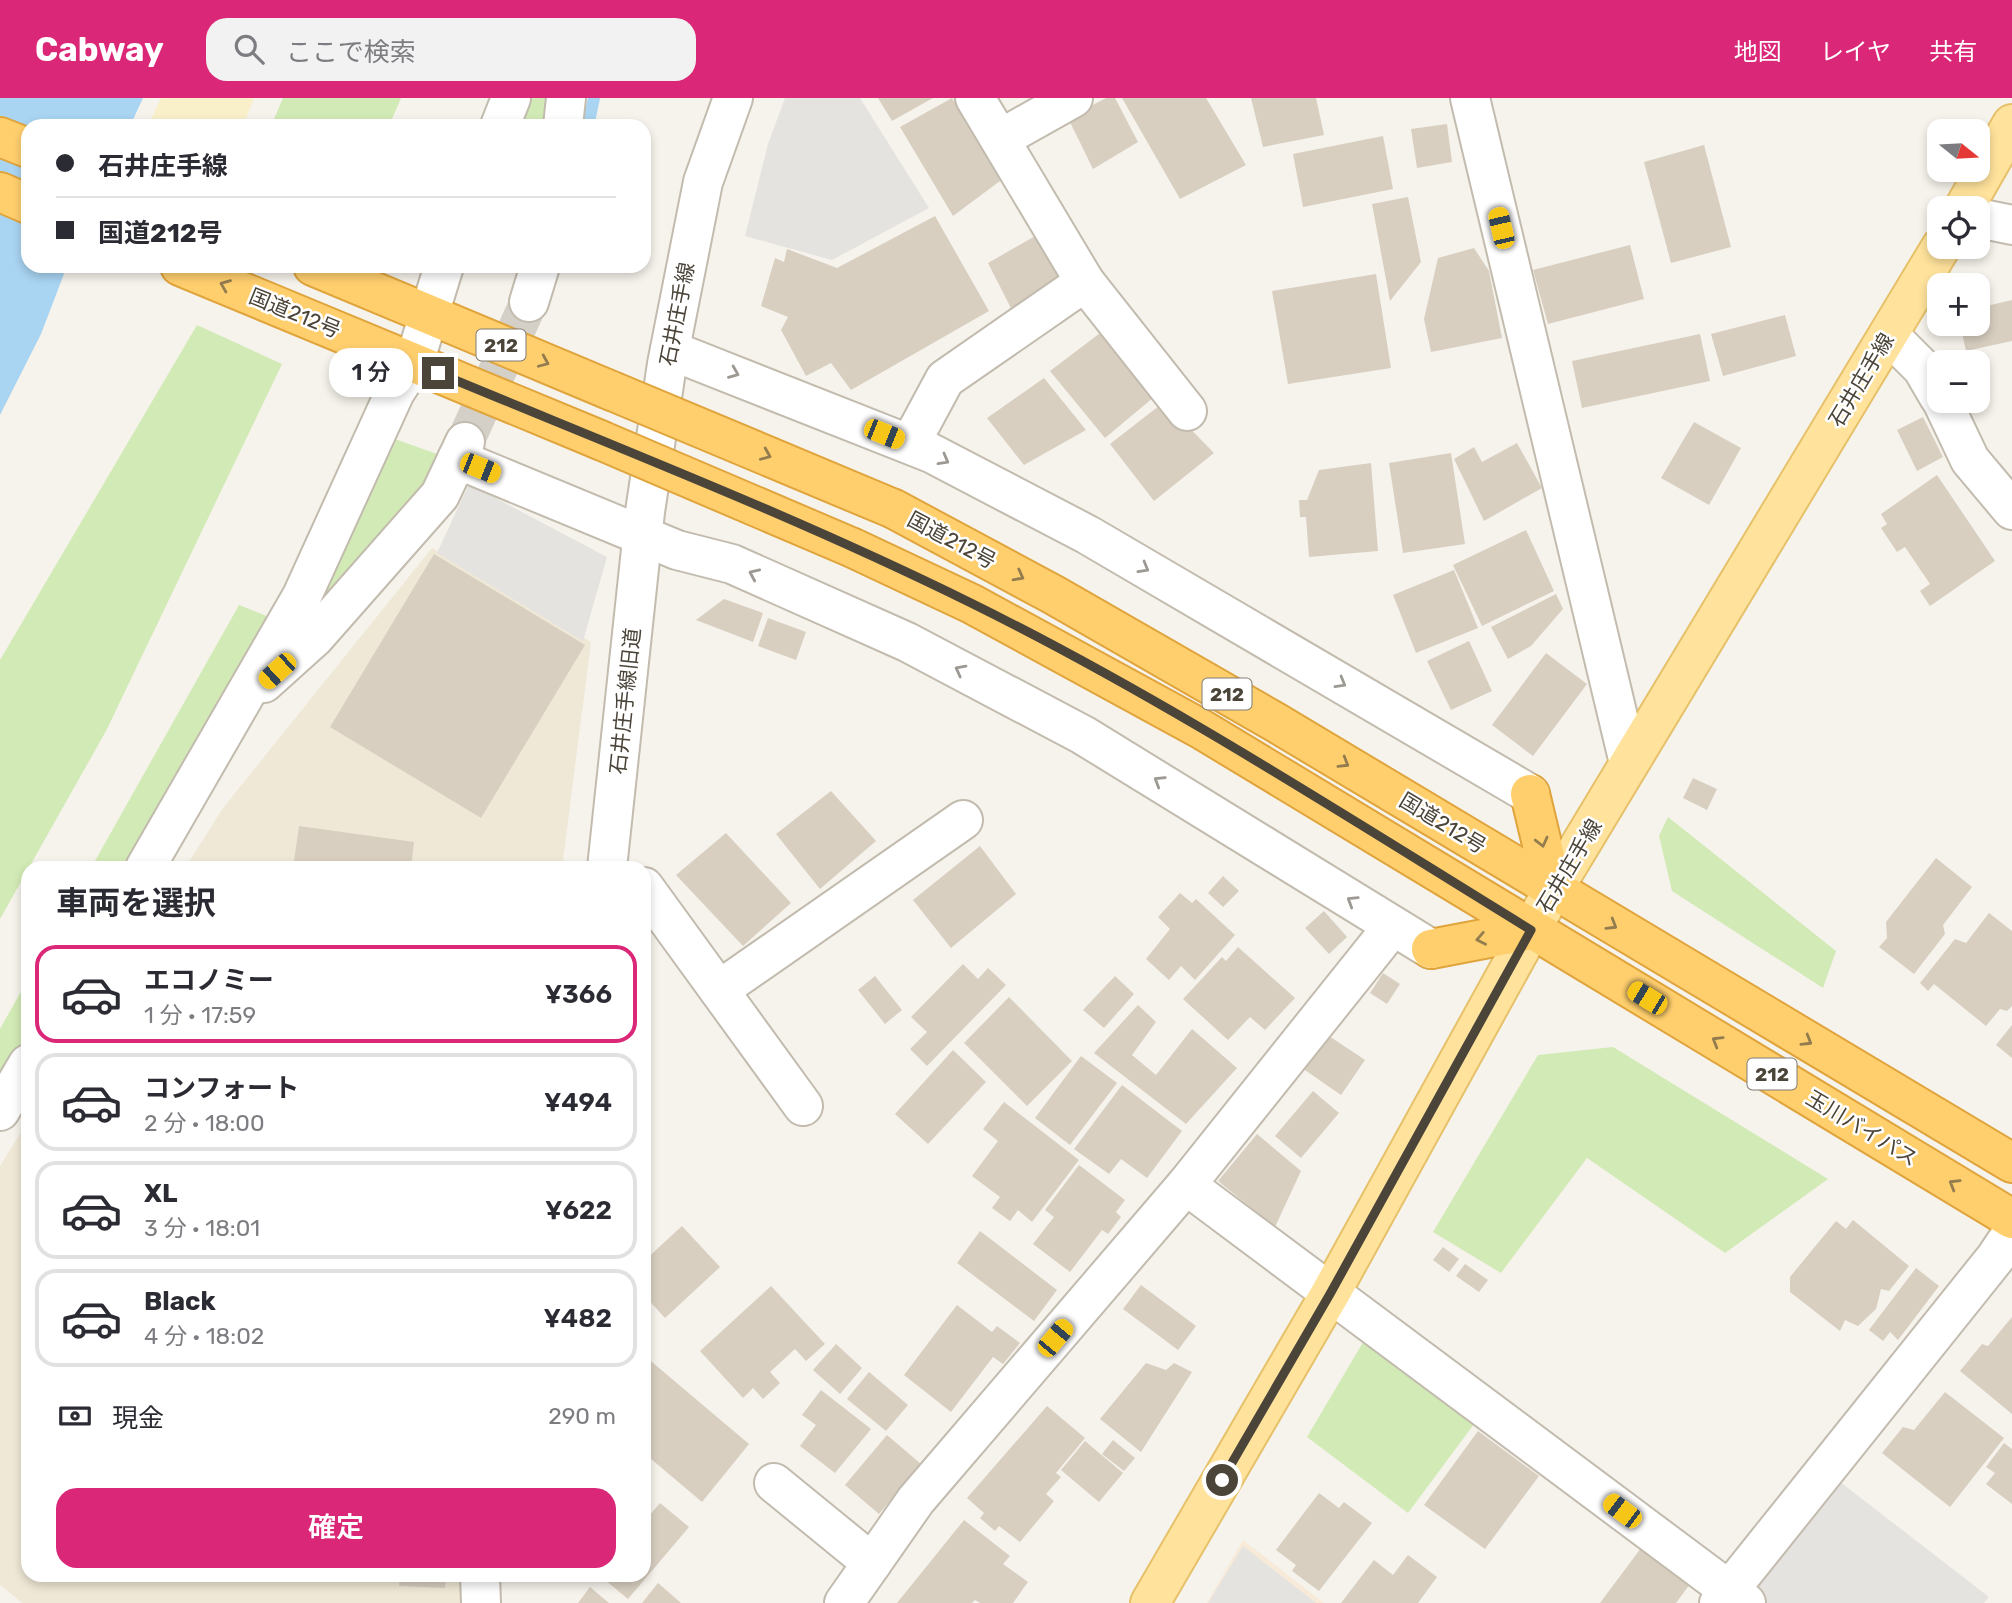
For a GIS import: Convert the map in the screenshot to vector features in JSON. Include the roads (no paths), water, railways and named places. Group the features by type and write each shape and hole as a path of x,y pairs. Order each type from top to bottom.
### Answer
{"highway":[{"path":"0,136 21,145"},
{"path":"0,192 21,201"},
{"name":"国道212号","path":"197,273 853,548 972,604 1201,729 1531,930"},
{"name":"国道212号","path":"330,273 894,509 1054,594 1263,715 1553,890"},
{"path":"1530,794 1553,890"},
{"name":"212","path":"1553,890 2012,1163"},
{"path":"1431,949 1531,930"},
{"name":"玉川バイパス","path":"1531,930 2012,1219"}],"main road":[{"path":"1971,196 2012,124"},
{"name":"石井庄手線","path":"1150,1603 1330,1294 1553,890 1934,259"}],"street":[{"path":"503,119 511,98"},
{"path":"564,119 566,98"},
{"name":"石井庄手線","path":"643,534 670,350 703,182 733,98"},
{"path":"975,98 1085,282 1187,411"},
{"path":"1000,139 1073,98"},
{"path":"1470,98 1629,763"},
{"path":"1990,220 2012,225"},
{"path":"149,861 302,596 395,392 414,363 442,273"},
{"path":"529,302 538,273"},
{"path":"909,444 945,379 1085,282"},
{"path":"1889,335 1922,368 1927,377"},
{"path":"670,350 909,444 1088,536 1530,794"},
{"path":"1947,413 1970,460 2012,510"},
{"path":"239,705 314,638 440,495 461,450 677,550 732,564 907,642 1083,735 1431,949"},
{"name":"石井庄手線旧道","path":"616,858 643,534"},
{"path":"719,989 963,820"},
{"path":"651,897 803,1106"},
{"path":"844,1603 916,1500 1186,1185 1393,926"},
{"path":"0,1111 21,1076"},
{"path":"1186,1185 1732,1599 2012,1233"},
{"path":"774,1483 872,1563"},
{"path":"480,1582 481,1603"}],"water":[{"path":"0,98 143,98 133,119 21,119 21,273 64,273 41,334 0,415"}],"waterway":[{"path":"590,119 594,98"}],"tunnel":[{"path":"465,442 529,302"}]}
